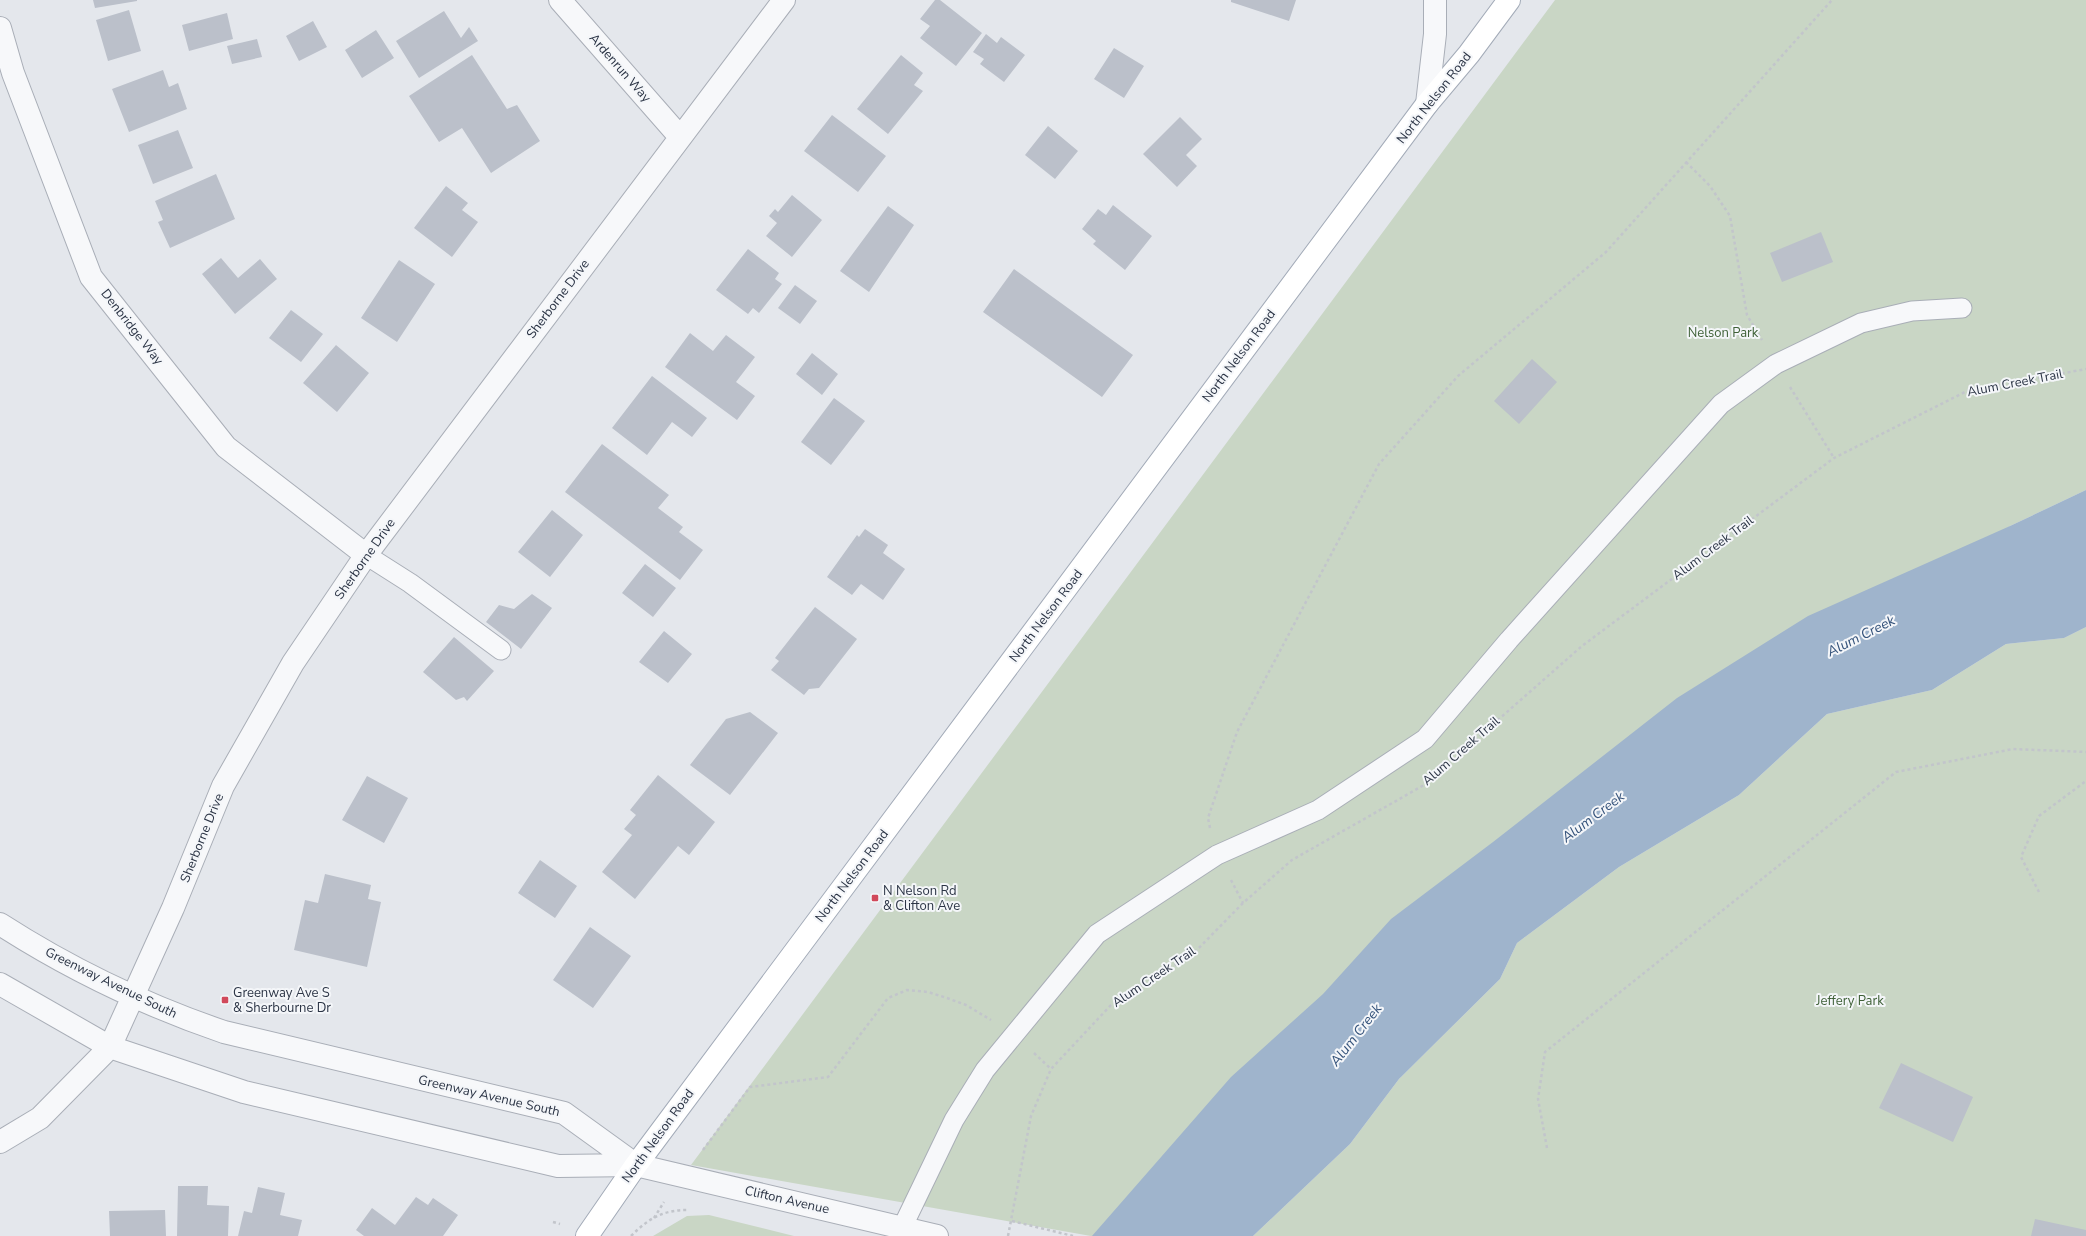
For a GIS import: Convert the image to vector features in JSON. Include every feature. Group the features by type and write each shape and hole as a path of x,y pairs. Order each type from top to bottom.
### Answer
{"main road":[{"name":"North Nelson Road","path":"587,1236 636,1165 1427,104 1469,54 1509,0"}],"street":[{"name":"Ardenrun Way","path":"560,0 680,137"},
{"name":"Sherborne Drive","path":"0,1142 40,1118 110,1046 173,908 223,786 293,663 366,555 784,0"},
{"path":"1427,104 1435,34 1435,0"},
{"name":"Denbridge Way","path":"0,28 13,72 92,277 226,447 366,555"},
{"name":"Greenway Avenue South","path":"0,924 36,947 132,996 172,1014 224,1032 564,1113 636,1165"},
{"path":"0,984 110,1046 244,1092 558,1166 636,1165"},
{"name":"Clifton Avenue","path":"636,1165 937,1236"}],"lane":[{"path":"902,1228 954,1120 985,1070 1097,934 1217,855 1318,810 1424,739 1509,640 1721,404 1776,364 1861,323 1912,311 1962,308"},
{"path":"366,555 410,583 502,650"}],"path":[{"path":"1243,903 1217,855 1208,818 1237,732 1379,464 1458,376 1606,252 1832,0"},
{"path":"1686,162 1710,186 1730,216 1747,315 1834,458"},
{"name":"Alum Creek Trail","path":"1008,1236 1012,1222 1031,1116 1051,1069 1111,1005 1193,954 1243,903 1292,860 1424,785 1582,646 1834,458 1967,391 2086,369"},
{"path":"1547,1148 1538,1099 1545,1052 1896,772 2013,749 2086,752"},
{"path":"2039,892 2021,857 2039,816 2086,781"},
{"path":"654,1218 683,1176 750,1086 828,1077 888,998 907,990 928,992 966,1006 1015,1034 1051,1069"},
{"path":"631,1236 654,1218 672,1210 692,1210"},
{"path":"1012,1222 1073,1236"}],"green space":[{"name":"Nelson Park","path":"1555,0 2086,0 2086,490 2010,526 1644,779 1240,1236 1091,1236 691,1165"},
{"name":"Jeffery Park","path":"2086,627 2086,1236 1253,1236 1350,1144 1399,1079 1500,979 1517,943 1619,867 1739,795 1827,714 1932,690 2006,644 2064,638"},
{"path":"709,1215 794,1236 653,1236 687,1216"}],"water":[{"name":"Alum Creek","path":"2086,490 2086,627 2064,638 2006,644 1932,690 1827,714 1739,795 1619,867 1517,943 1500,979 1399,1079 1350,1144 1253,1236 1092,1236 1231,1077 1323,994 1391,919 1493,842 1677,698 1808,616 2010,526"}],"building":[{"path":"93,0 137,0 137,1 95,8"},
{"path":"935,0 940,0 982,33 956,66 920,38 930,26 920,19"},
{"path":"1231,0 1296,0 1289,21 1231,2"},
{"path":"129,10 141,51 108,61 96,20"},
{"path":"444,11 461,38 469,27 478,41 419,78 396,41"},
{"path":"227,13 233,39 189,51 182,25"},
{"path":"313,21 327,47 299,61 286,36"},
{"path":"376,30 394,58 362,78 345,50"},
{"path":"986,34 997,43 1001,37 1025,55 1004,82 980,64 984,59 973,52"},
{"path":"257,39 262,57 232,64 227,46"},
{"path":"1114,48 1144,66 1124,98 1094,79"},
{"path":"472,55 507,109 517,105 540,141 491,173 462,128 439,142 409,96"},
{"path":"901,55 923,73 914,85 923,91 888,134 857,109"},
{"path":"163,70 169,87 178,83 187,109 129,132 112,89"},
{"path":"832,115 886,156 858,192 804,151"},
{"path":"1180,117 1202,139 1186,155 1197,166 1177,187 1143,154"},
{"path":"1048,126 1078,151 1055,179 1025,155"},
{"path":"178,130 193,168 153,184 138,145"},
{"path":"216,174 235,219 170,248 158,222 163,220 155,201"},
{"path":"446,186 468,203 462,210 478,222 452,257 414,228"},
{"path":"792,195 822,220 792,257 766,236 777,223 769,216 775,209 778,212"},
{"path":"1113,205 1152,236 1125,270 1093,244 1096,241 1082,229 1098,209 1106,215"},
{"path":"888,206 914,225 869,292 840,271"},
{"path":"1821,232 1833,262 1782,282 1770,253"},
{"path":"748,249 779,273 775,279 782,284 759,313 753,308 748,314 716,290"},
{"path":"221,258 238,278 260,259 277,279 235,314 202,274"},
{"path":"399,260 435,284 397,342 361,318"},
{"path":"1014,269 1133,355 1102,397 983,312"},
{"path":"795,285 817,301 800,324 778,308"},
{"path":"291,310 323,334 301,362 269,338"},
{"path":"690,333 713,351 726,335 755,357 736,382 755,396 737,420 665,367"},
{"path":"336,345 369,373 337,412 303,383"},
{"path":"812,353 838,374 822,395 796,374"},
{"path":"1532,359 1557,382 1519,424 1494,401"},
{"path":"652,376 707,418 692,437 672,422 647,455 612,428"},
{"path":"834,398 865,421 831,465 801,442"},
{"path":"602,444 669,495 658,508 683,527 679,532 703,550 680,580 565,492"},
{"path":"552,510 583,535 550,577 518,552"},
{"path":"865,529 888,545 883,553 905,569 883,600 861,584 852,595 827,577 857,535 859,537"},
{"path":"645,564 676,588 653,617 622,593"},
{"path":"532,594 552,608 521,649 486,622 499,605 514,609"},
{"path":"815,607 857,639 819,688 809,689 804,695 771,670 779,661 775,658"},
{"path":"664,631 692,654 668,683 639,662"},
{"path":"454,637 494,671 467,701 464,697 456,700 423,672"},
{"path":"750,712 778,733 730,795 690,765 726,719"},
{"path":"658,775 715,822 689,855 678,846 635,899 602,872 632,835 624,829 636,815 630,810"},
{"path":"367,776 408,798 384,843 342,820"},
{"path":"540,860 577,886 555,918 518,893"},
{"path":"325,874 371,885 368,899 381,902 367,967 294,950 305,900 318,903"},
{"path":"590,927 631,956 593,1008 553,980"},
{"path":"1901,1063 1973,1097 1953,1142 1879,1108"},
{"path":"178,1186 208,1186 207,1205 229,1206 228,1236 177,1236"},
{"path":"258,1187 285,1193 280,1215 302,1220 298,1236 238,1236 244,1211 252,1213"},
{"path":"416,1197 428,1205 433,1198 458,1215 443,1236 364,1236 356,1230 372,1208 395,1225"},
{"path":"165,1210 166,1236 110,1236 109,1211"},
{"path":"2035,1219 2086,1230 2086,1236 2031,1236"}],"place":[{"name":"N Nelson Rd & Clifton Ave","path":"875,898"},
{"name":"Greenway Ave S & Sherbourne Dr","path":"225,1000"}]}
